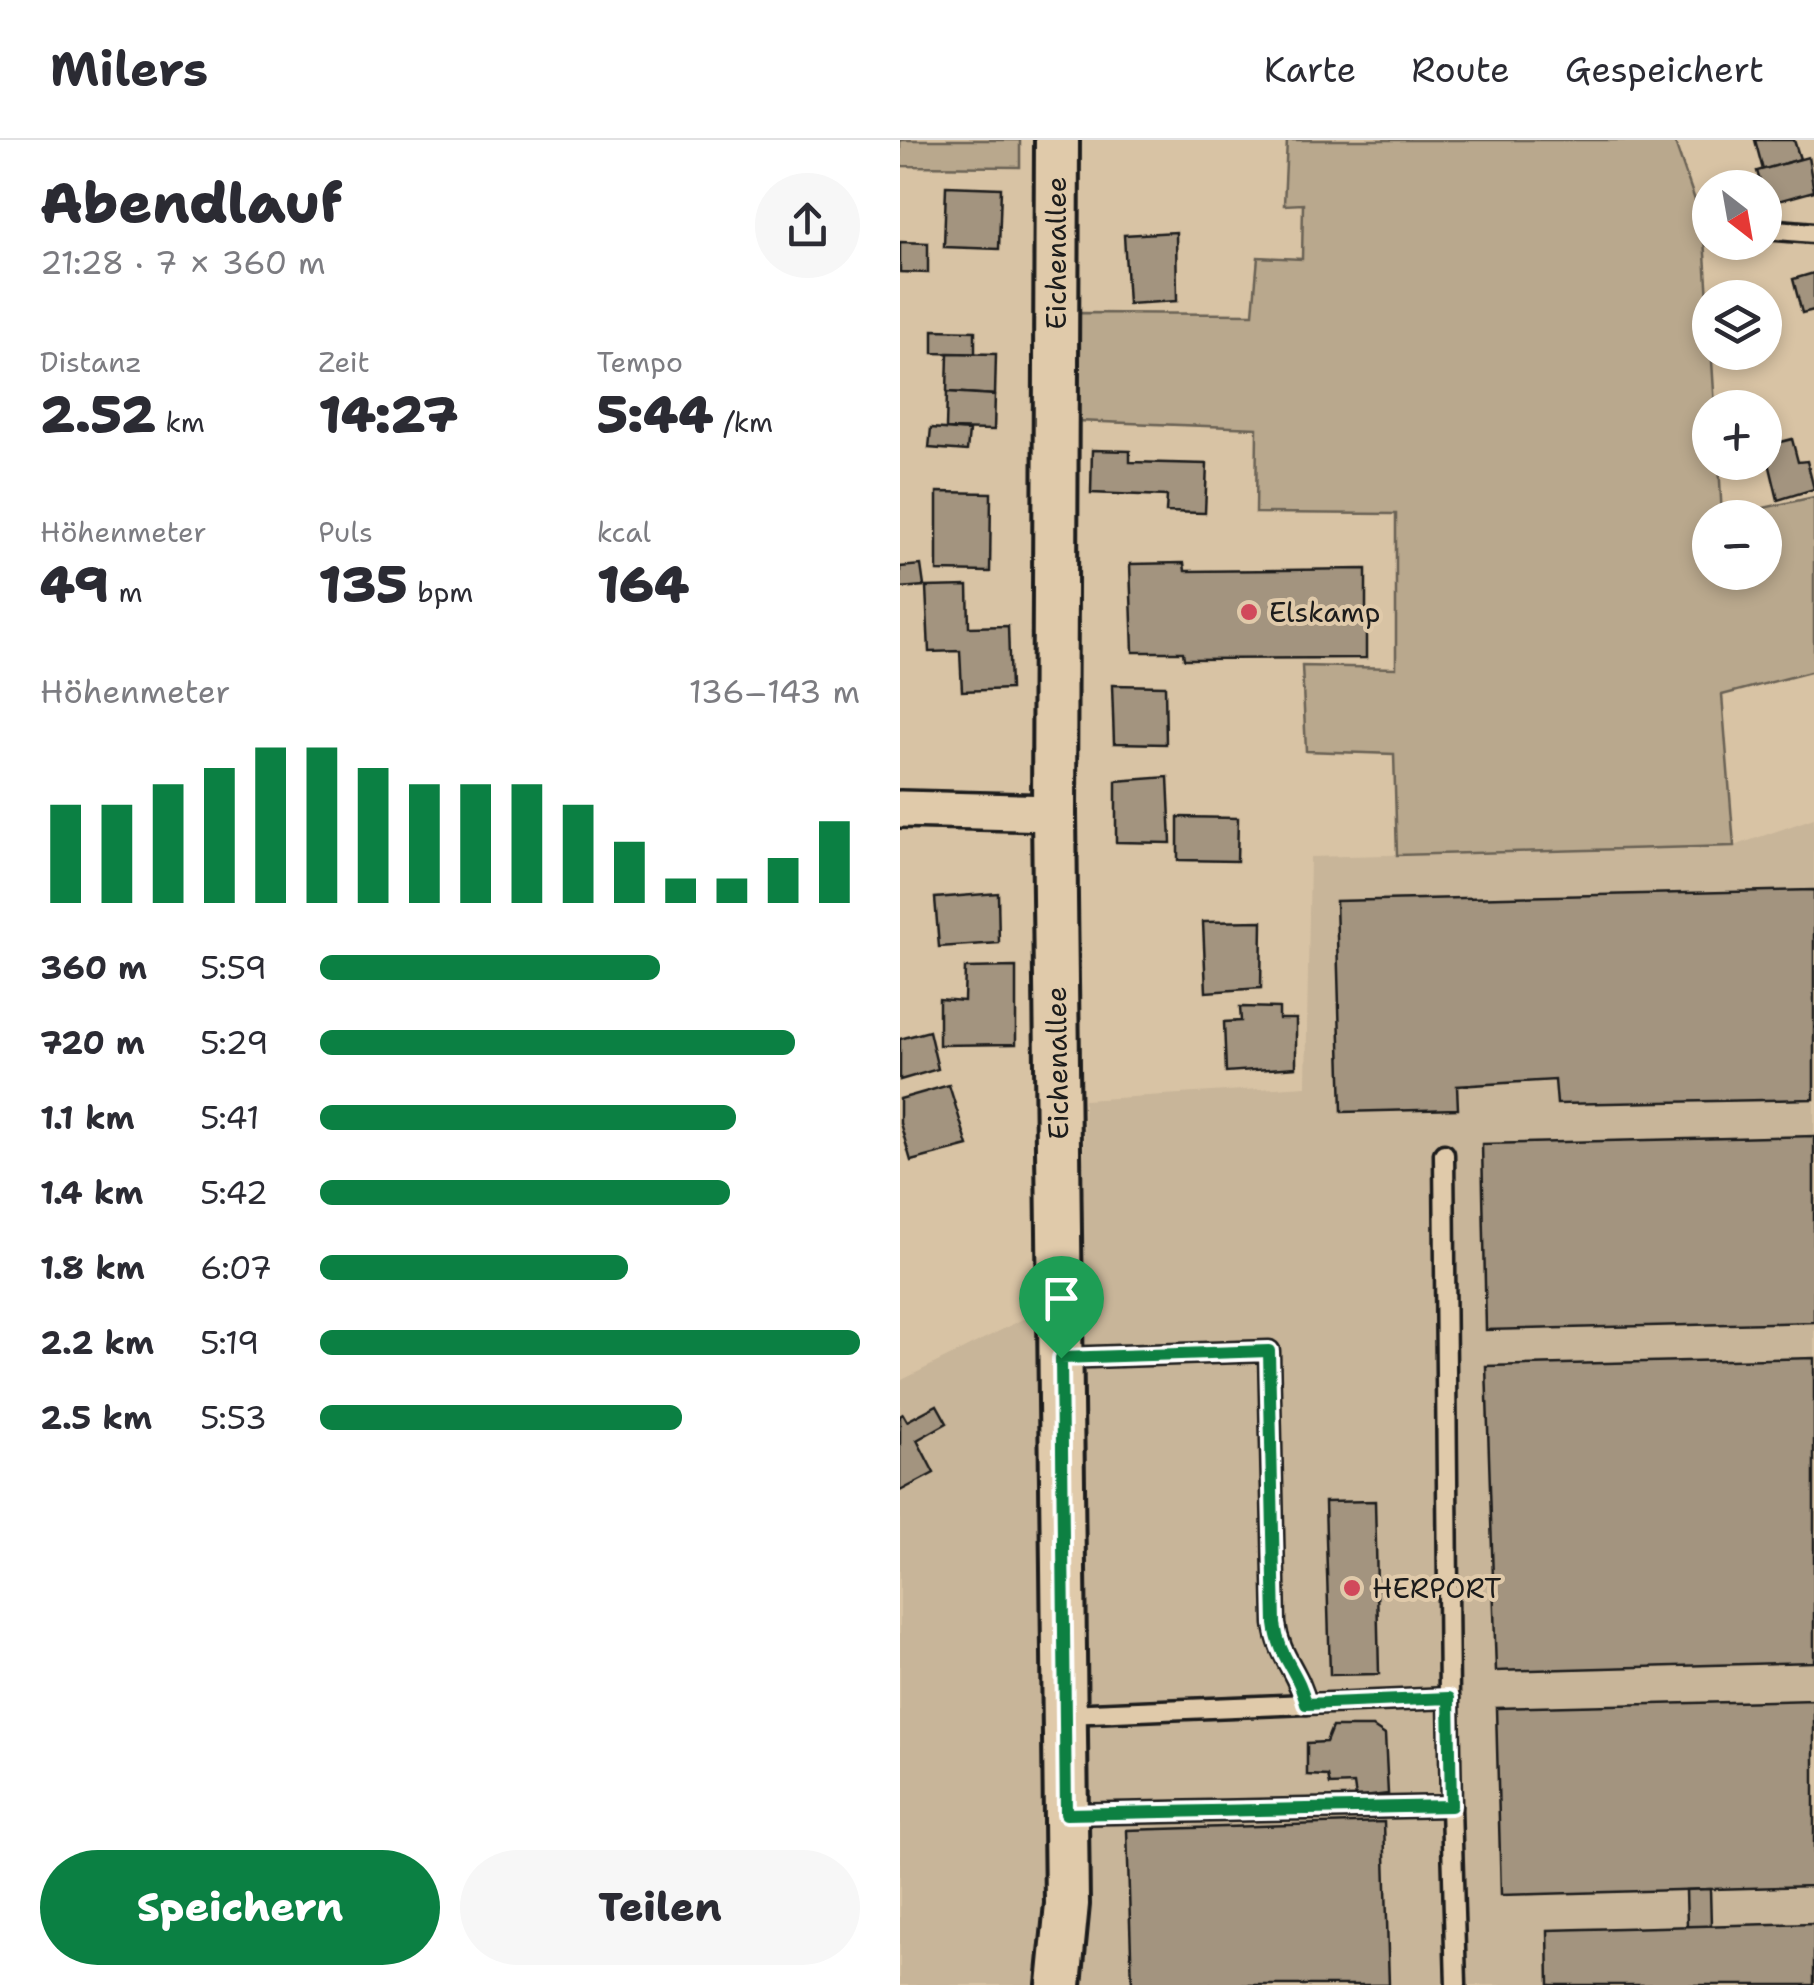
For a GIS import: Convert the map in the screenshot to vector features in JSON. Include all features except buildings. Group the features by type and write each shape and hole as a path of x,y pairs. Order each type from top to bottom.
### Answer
{"street":[{"name":"Eichenallee","path":"1057,140 1054,813 1067,1904 1059,1985"},
{"path":"900,809 1054,813"}],"lane":[{"path":"1782,231 1814,234"},
{"path":"1444,1154 1456,1985"},
{"path":"1061,1358 1269,1351 1275,1624 1277,1642 1302,1688 1306,1704"},
{"path":"1065,1714 1449,1698"},
{"path":"1066,1814 1451,1806"}],"shaded area":[{"path":"900,140 1020,140 1020,167 900,166"},
{"path":"1287,140 1674,140 1692,192 1692,260 1705,260 1707,280 1692,280 1692,370 1713,370 1714,390 1692,390 1692,480 1720,480 1721,500 1692,500 1692,590 1782,590 1782,504 1814,497 1814,671 1722,695 1734,846 1397,855 1394,754 1306,751 1302,666 1396,668 1396,514 1256,513 1257,428 1077,421 1079,313 1253,314 1258,257 1302,259 1303,204 1284,205"},
{"path":"1814,818 1814,1985 900,1985 900,1381 1025,1318 1084,1321 1084,1100 1306,1086 1310,857 1734,846"}],"place":[{"name":"Elskamp","path":"1249,612"},
{"name":"HERPORT","path":"1352,1588"}],"route":[{"path":"1269,1351 1275,1624 1283,1658 1296,1673 1306,1704 1449,1698 1451,1806 1066,1814 1061,1358 1269,1351"}]}
